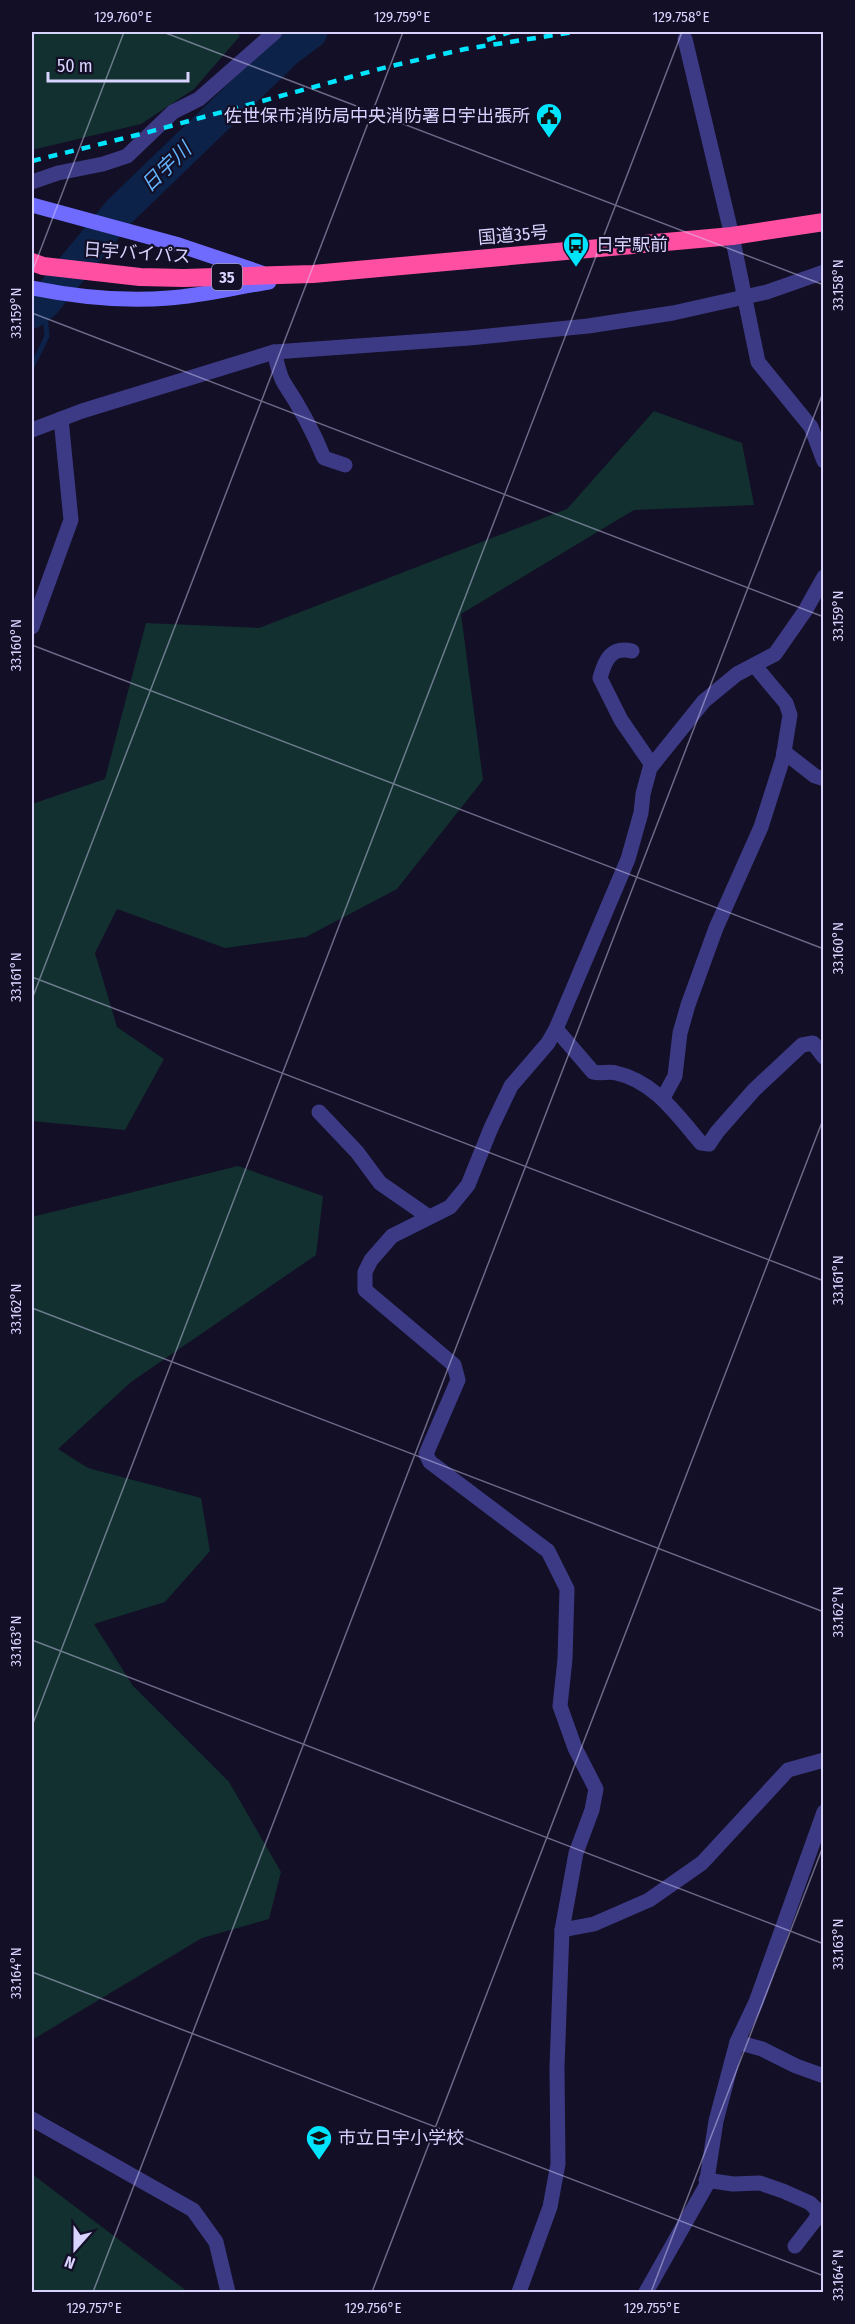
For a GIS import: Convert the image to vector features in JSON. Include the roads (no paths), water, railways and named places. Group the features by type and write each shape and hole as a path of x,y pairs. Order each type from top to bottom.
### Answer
{"highway":[{"name":"国道35号","path":"313,274 732,236 824,222"},
{"name":"日宇バイパス","path":"32,262 43,266 140,277 313,274"}],"street":[{"path":"32,182 58,173 103,164 127,156 173,112 199,99 275,32"},
{"path":"685,39 732,236 758,362 811,427 824,460"},
{"path":"32,205 179,244 268,275"},
{"path":"32,430 274,352 469,338 588,326 674,313 767,292 824,272"},
{"path":"32,288 108,300 172,298 313,274"},
{"path":"274,352 283,383 290,389 324,458 345,465"},
{"path":"32,627 71,520 61,419"},
{"path":"519,2292 550,2207 558,2164 557,2067 562,1930 576,1853 592,1810 596,1789 575,1748 560,1706 565,1659 567,1588 548,1551 430,1462 426,1454 458,1380 454,1365 365,1290 365,1272 371,1260 392,1236 450,1207 468,1185 511,1086 548,1043 556,1029 628,859 652,765 704,701 736,674 775,654 805,611 824,577"},
{"path":"632,651 623,649 611,654 605,660 600,678 621,720 652,765"},
{"path":"663,1098 675,1076 680,1033 688,1005 716,928 761,827 784,752 790,715 786,703 754,665"},
{"path":"784,752 815,776 824,779"},
{"path":"556,1029 593,1072 602,1074 613,1072 634,1078 663,1098 700,1143 709,1144 754,1090 802,1045 813,1043 824,1057"},
{"path":"319,1112 357,1152 380,1184 429,1217"},
{"path":"562,1930 594,1924 648,1900 702,1863 788,1770 824,1760"},
{"path":"646,2292 706,2186 716,2121 737,2042 760,1991 824,1812"},
{"path":"737,2042 762,2049 796,2066 824,2076"},
{"path":"32,2119 193,2210 216,2242 228,2292"},
{"path":"706,2180 733,2184 760,2183 810,2203 818,2211 816,2219 795,2246"}],"waterway":[{"name":"日宇川","path":"32,312 44,303 119,212 287,50 311,32"},
{"path":"32,367 47,336 44,303"}],"railway":[{"path":"487,40 510,32"},
{"path":"32,161 145,133 387,67 465,49 574,32"}],"place":[{"name":"佐世保市消防局中央消防署日宇出張所","path":"549,139"},
{"name":"日宇駅前","path":"576,268"},
{"name":"市立日宇小学校","path":"319,2161"}]}
